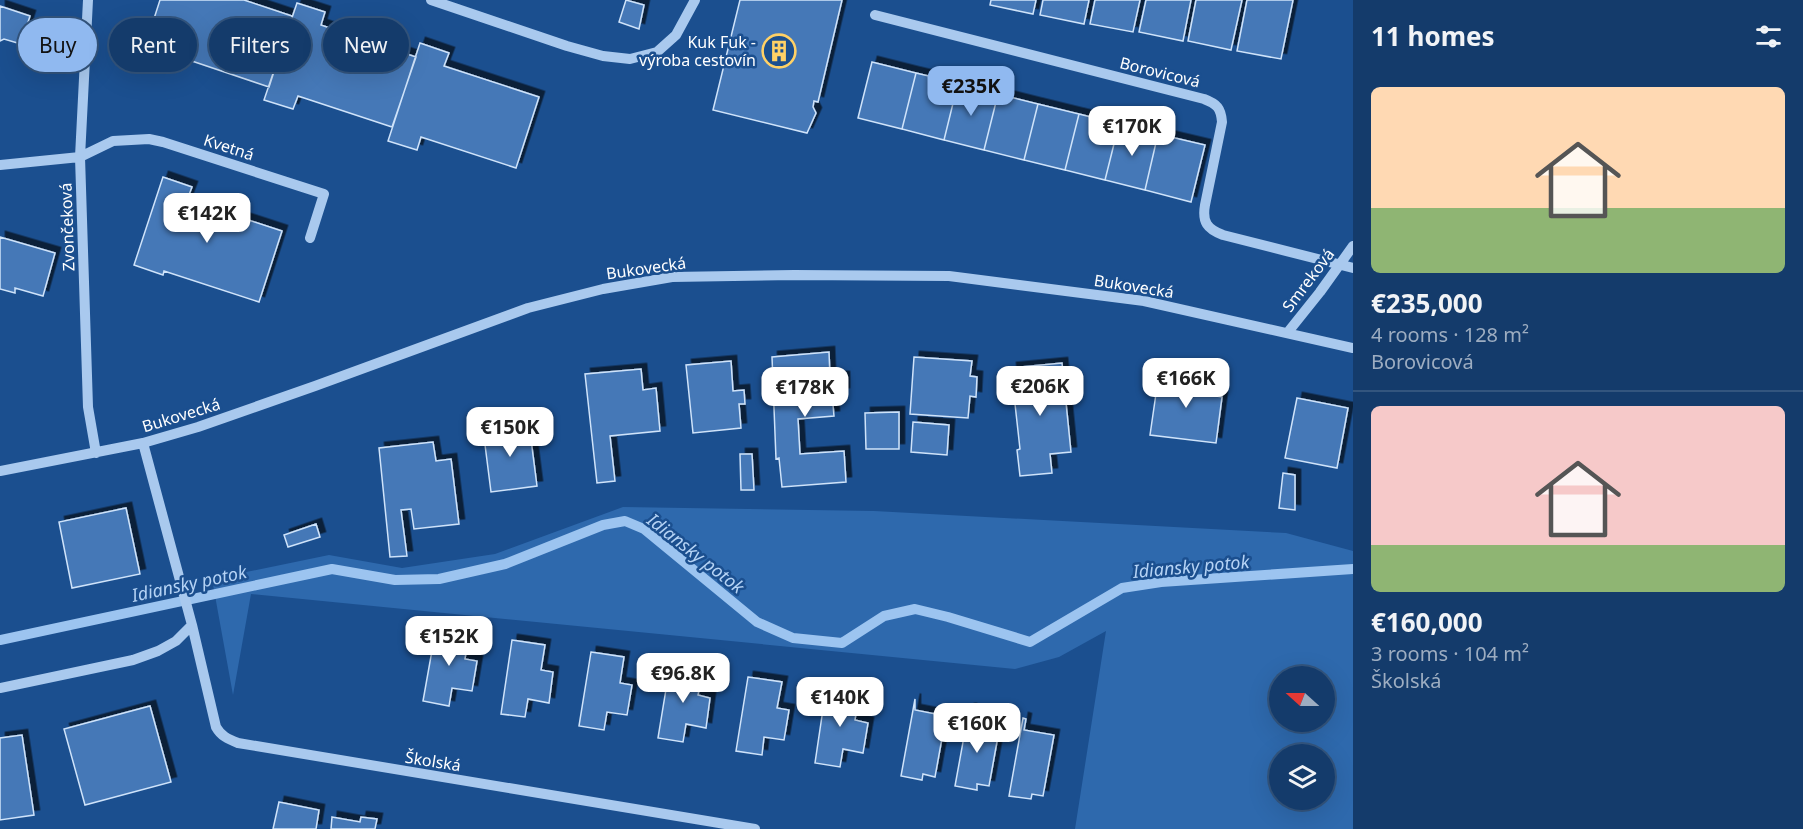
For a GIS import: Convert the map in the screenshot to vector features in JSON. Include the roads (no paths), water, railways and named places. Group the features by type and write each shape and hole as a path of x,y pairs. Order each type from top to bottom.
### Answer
{"street":[{"name":"Zvončeková","path":"88,0 80,157 88,407 96,453"},
{"path":"431,0 567,46 603,56 630,59 657,52 676,35 695,0"},
{"name":"Borovicová","path":"875,15 1149,84 1215,103 1221,110 1222,122 1203,216 1207,225 1223,235 1338,264"},
{"name":"Kvetná","path":"80,157 113,141 148,139 324,194 310,238"},
{"path":"0,165 80,157"},
{"name":"Smreková","path":"1288,332 1353,246"},
{"path":"1338,264 1353,268"},
{"name":"Bukovecká","path":"0,471 143,443 198,427 528,308 603,289 672,277 949,276 1144,301 1353,348"},
{"name":"Školská","path":"143,443 192,625 216,727 220,734 238,743 755,829"},
{"path":"0,688 133,660 158,651 176,641 192,625"}],"waterway":[{"name":"Idiansky potok","path":"0,640 332,569 395,580 439,579 505,564 603,525 625,521 644,529 757,622 793,638 842,643 884,616 915,609 1030,642 1122,588 1161,582 1353,569"}],"place":[{"name":"Kuk Fuk - výroba cestovín","path":"779,51"}]}
